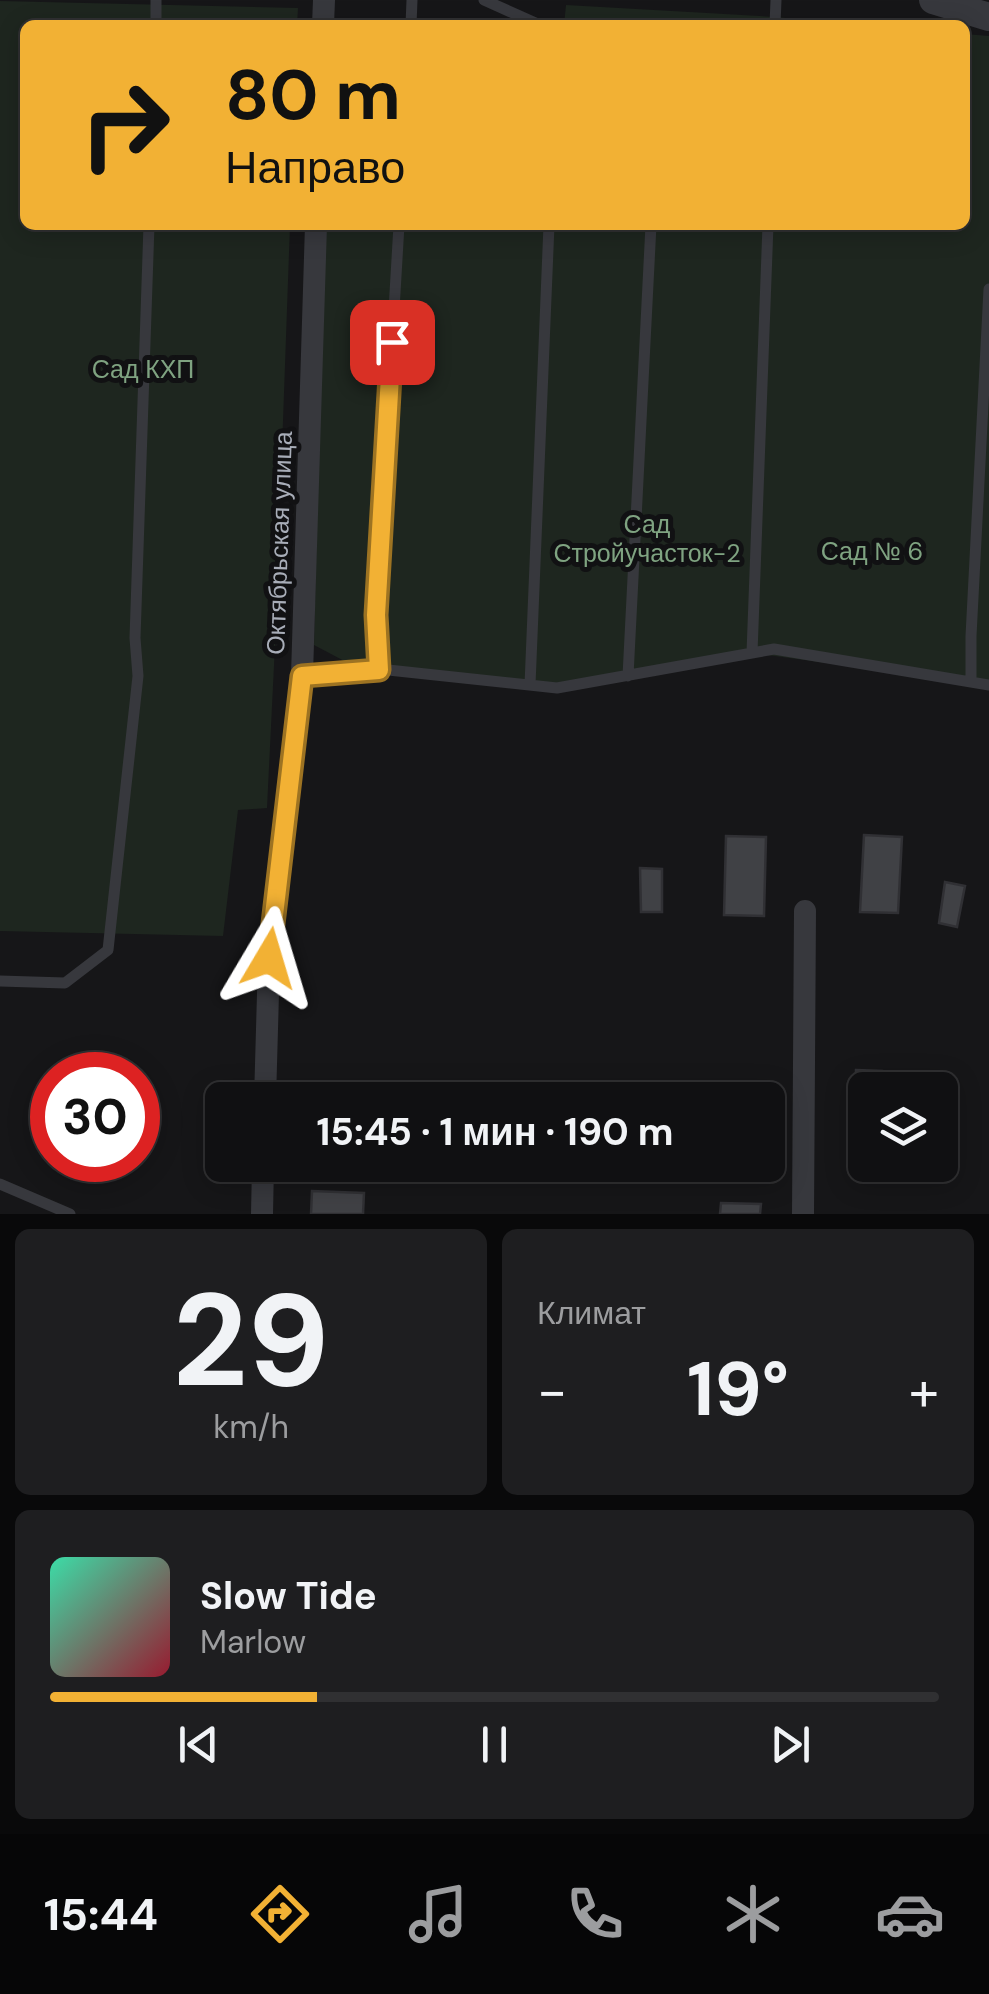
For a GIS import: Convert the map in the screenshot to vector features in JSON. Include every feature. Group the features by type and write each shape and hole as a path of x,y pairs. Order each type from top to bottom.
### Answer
{"street":[{"path":"933,0 989,17"},
{"name":"Октябрьская улица","path":"266,1082 269,958 302,676 316,230"},
{"path":"803,1214 805,911"},
{"path":"262,1214 263,1182"}],"lane":[{"path":"484,0 530,20"},
{"path":"0,980 65,983 108,950 138,676 135,638 149,230"},
{"path":"379,670 376,615 399,230"},
{"path":"530,685 549,230"},
{"path":"628,676 650,230"},
{"path":"752,653 768,230"},
{"path":"971,682 989,290"},
{"path":"302,676 379,670 557,688 774,649 989,685"},
{"path":"0,1184 70,1214"}],"green space":[{"name":"Сад КХП","path":"0,1 298,8 297,20 20,20 20,230 290,230 267,808 238,810 223,936 0,931"},
{"path":"566,5 808,20 564,20"},
{"path":"970,34 989,36 989,685 752,653 557,688 350,664 314,645 324,230 970,230"}],"building":[{"path":"864,835 902,837 898,913 860,912"},
{"path":"726,836 766,837 764,916 724,915"},
{"path":"640,868 662,869 662,912 641,912"},
{"path":"945,882 965,886 957,927 939,923"},
{"path":"312,1191 364,1193 363,1214 311,1214"},
{"path":"721,1203 761,1204 760,1214 720,1214"}],"route":[{"path":"269,958 302,676 379,670 376,615 392,342"}],"park label":[{"name":"Сад Стройучасток-2","path":"647,538"},
{"name":"Сад № 6","path":"872,551"}]}
